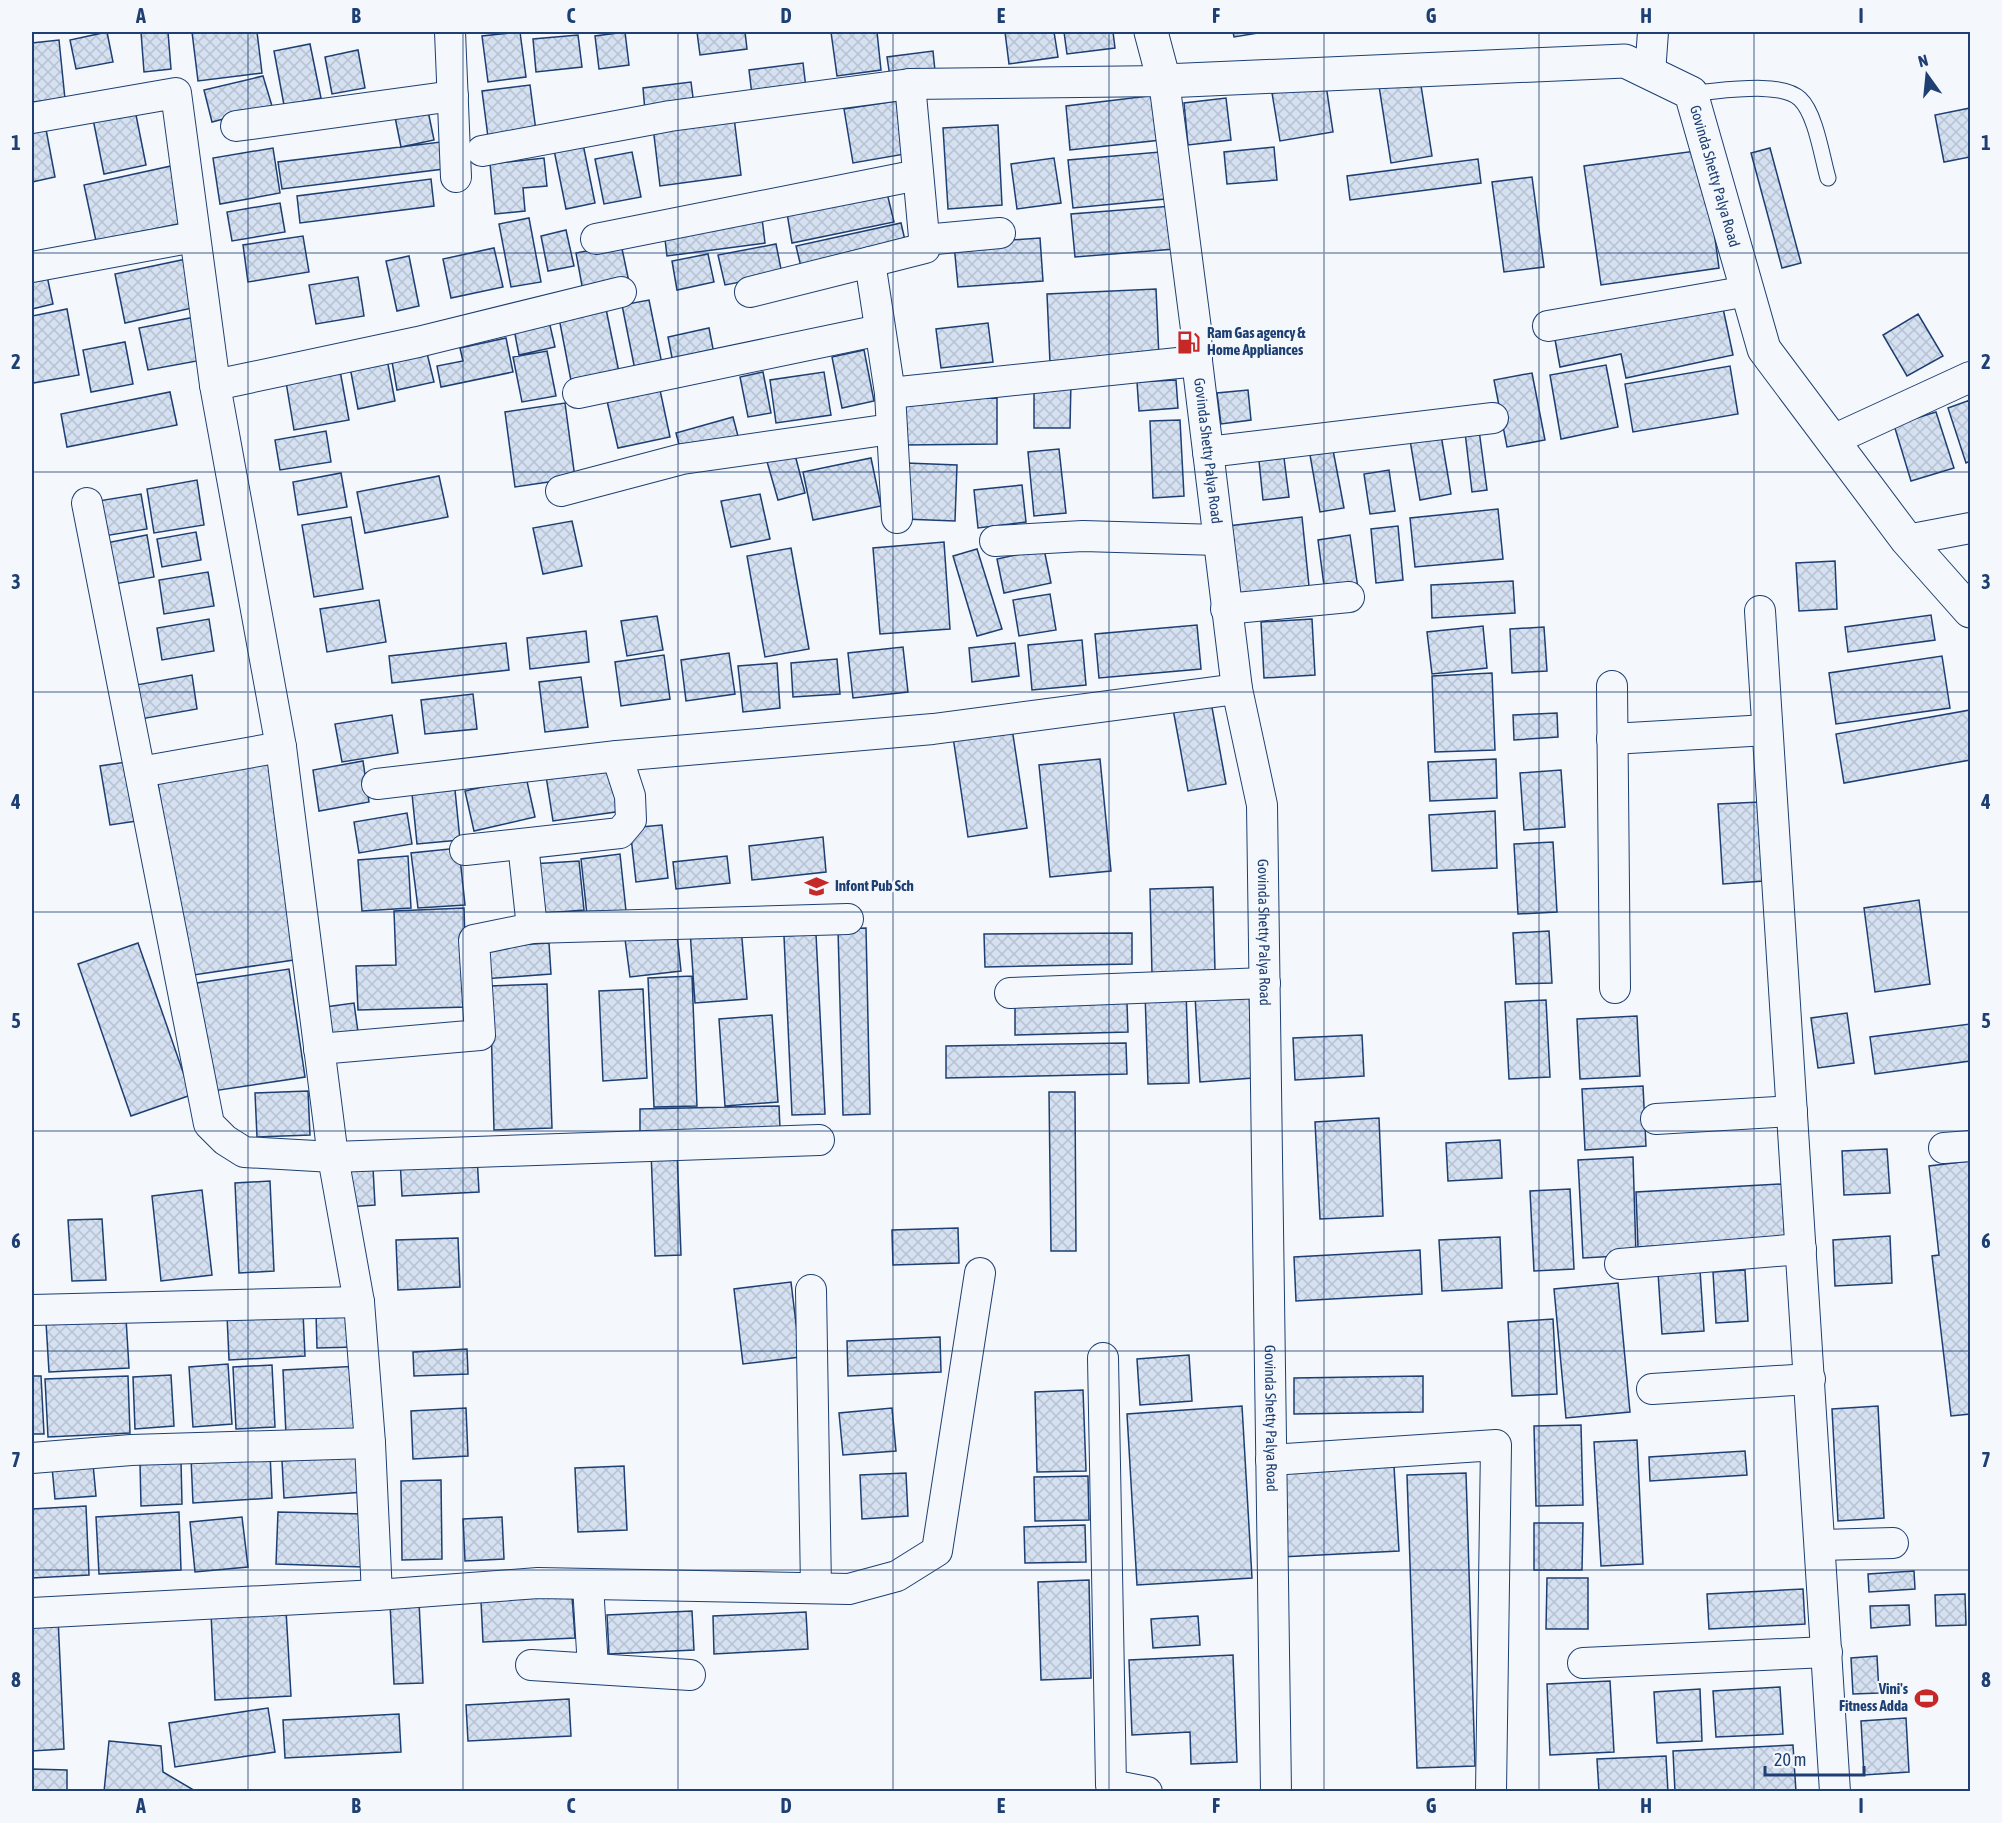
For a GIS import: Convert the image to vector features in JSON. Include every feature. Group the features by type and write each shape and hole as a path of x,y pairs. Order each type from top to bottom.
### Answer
{"street":[{"path":"450,32 456,177"},
{"name":"Govinda Shetty Palya Road","path":"1151,32 1164,81 1196,329 1197,361 1237,689 1262,805 1276,1791"},
{"path":"1650,73 1653,32"},
{"name":"Govinda Shetty Palya Road","path":"1164,81 1625,61 1691,93 1764,349 1907,540 1971,611"},
{"path":"482,151 670,116 910,84 1164,81"},
{"path":"750,292 925,248 910,84"},
{"path":"32,118 176,93 215,385 281,747 333,1157 359,1302 370,1443 377,1595"},
{"path":"236,126 453,96"},
{"path":"596,239 918,175"},
{"path":"924,240 1000,233"},
{"path":"32,267 194,237"},
{"path":"870,262 890,393 897,518"},
{"path":"1548,326 1748,291"},
{"path":"215,385 418,342 621,292"},
{"path":"578,393 880,330"},
{"path":"890,393 1197,361"},
{"path":"1833,440 1971,377"},
{"path":"1208,452 1493,418"},
{"path":"561,491 682,459 891,429"},
{"path":"87,503 209,1124 225,1140 244,1152 333,1157 819,1140"},
{"path":"1907,540 1971,528"},
{"path":"995,541 1083,536 1218,540"},
{"path":"1226,609 1349,597"},
{"path":"1760,611 1835,1791"},
{"path":"1612,686 1615,988"},
{"path":"377,784 617,756 933,729 1237,689"},
{"path":"1612,740 1767,730"},
{"path":"140,772 281,747"},
{"path":"465,850 620,833 631,820 630,796 617,756"},
{"path":"523,844 532,928"},
{"path":"319,1049 480,1035 474,940 532,928 848,919"},
{"path":"1010,993 1265,983"},
{"path":"1656,1119 1792,1111"},
{"path":"1620,1264 1801,1249"},
{"path":"32,1612 377,1595 538,1583 849,1589 897,1576 937,1551 980,1274"},
{"path":"811,1290 816,1588"},
{"path":"32,1310 359,1302"},
{"path":"1103,1358 1111,1785 1147,1791"},
{"path":"1652,1389 1810,1379"},
{"path":"32,1458 131,1450 370,1443"},
{"path":"1271,1460 1496,1445 1491,1791"},
{"path":"1821,1545 1893,1543"},
{"path":"588,1585 593,1668"},
{"path":"1583,1663 1827,1652"},
{"path":"531,1665 690,1675"}],"lane":[{"path":"1691,93 1779,88 1801,99 1812,121 1828,178"}],"building":[{"path":"107,32 113,62 76,69 70,40"},
{"path":"141,32 168,32 171,69 144,72"},
{"path":"192,32 257,32 262,73 198,81"},
{"path":"520,32 526,77 488,82 482,36"},
{"path":"625,32 629,65 599,69 595,36"},
{"path":"697,32 745,32 747,49 700,55"},
{"path":"831,32 877,32 881,70 837,76"},
{"path":"1005,32 1054,32 1058,57 1009,64"},
{"path":"1064,32 1113,32 1115,48 1067,54"},
{"path":"1233,32 1264,32 1234,37"},
{"path":"578,35 582,67 536,72 533,39"},
{"path":"59,40 65,99 32,102 32,43"},
{"path":"310,44 321,98 284,105 274,51"},
{"path":"358,50 365,88 332,94 325,57"},
{"path":"933,51 935,71 890,77 887,57"},
{"path":"803,63 806,88 752,95 749,70"},
{"path":"263,76 272,106 212,122 204,90"},
{"path":"1420,79 1432,156 1391,163 1379,86"},
{"path":"691,82 694,105 645,111 643,88"},
{"path":"530,85 536,131 488,137 482,91"},
{"path":"1326,85 1333,132 1280,141 1272,93"},
{"path":"1157,95 1161,140 1070,150 1066,106"},
{"path":"1226,98 1231,140 1188,145 1184,103"},
{"path":"426,101 434,140 401,147 393,107"},
{"path":"897,101 905,154 853,163 844,109"},
{"path":"1970,108 1970,157 1944,162 1935,115"},
{"path":"135,110 146,165 104,174 93,119"},
{"path":"734,117 741,175 660,186 653,127"},
{"path":"45,124 55,177 32,182 32,127"},
{"path":"998,125 1002,205 948,209 943,128"},
{"path":"449,141 452,168 282,189 278,162"},
{"path":"583,144 595,203 566,209 554,150"},
{"path":"1274,147 1277,180 1227,184 1224,152"},
{"path":"273,148 280,193 220,204 213,158"},
{"path":"1770,148 1801,263 1782,268 1751,153"},
{"path":"1703,150 1719,268 1601,285 1584,166"},
{"path":"632,152 641,197 604,204 595,159"},
{"path":"1160,152 1165,199 1073,208 1068,160"},
{"path":"544,158 547,186 523,188 525,211 495,214 490,164"},
{"path":"1054,158 1061,203 1017,209 1011,164"},
{"path":"1478,159 1481,183 1350,200 1347,176"},
{"path":"171,166 183,223 96,241 84,185"},
{"path":"1532,177 1544,267 1504,272 1492,182"},
{"path":"431,179 434,206 300,223 297,196"},
{"path":"887,193 894,222 792,243 787,213"},
{"path":"280,203 285,232 232,241 227,212"},
{"path":"1172,206 1175,249 1075,257 1071,214"},
{"path":"529,218 541,282 511,287 499,224"},
{"path":"762,218 765,243 667,256 664,231"},
{"path":"901,223 907,249 802,271 796,246"},
{"path":"566,230 574,266 548,271 541,236"},
{"path":"303,236 309,272 248,282 243,245"},
{"path":"1040,238 1043,281 958,287 954,244"},
{"path":"621,244 629,282 583,291 576,253"},
{"path":"776,244 782,274 725,285 718,255"},
{"path":"494,248 503,287 451,298 443,259"},
{"path":"708,254 714,282 677,290 672,261"},
{"path":"409,256 419,306 397,311 386,261"},
{"path":"191,258 201,306 125,323 115,274"},
{"path":"47,276 53,304 32,309 32,279"},
{"path":"358,277 364,316 316,324 309,285"},
{"path":"1156,289 1159,358 1050,363 1047,294"},
{"path":"1721,299 1733,355 1626,378 1621,354 1560,367 1554,334"},
{"path":"649,300 663,369 636,375 622,305"},
{"path":"67,309 79,375 33,383 32,316"},
{"path":"606,309 620,377 572,386 559,318"},
{"path":"1918,314 1943,356 1907,376 1883,335"},
{"path":"200,316 208,359 148,370 139,328"},
{"path":"548,317 555,347 519,355 513,324"},
{"path":"988,323 993,362 941,368 936,329"},
{"path":"709,328 715,359 674,368 668,337"},
{"path":"506,338 513,372 441,387 437,366 463,361 460,348"},
{"path":"125,342 133,384 91,392 83,350"},
{"path":"426,349 434,382 397,390 391,356"},
{"path":"864,350 874,401 842,408 832,357"},
{"path":"547,351 556,396 522,402 513,357"},
{"path":"386,354 395,401 358,409 349,362"},
{"path":"339,365 349,420 294,430 285,376"},
{"path":"1606,365 1618,427 1561,439 1550,375"},
{"path":"1730,366 1738,414 1633,432 1625,384"},
{"path":"763,372 771,413 748,417 740,377"},
{"path":"824,372 831,415 776,423 770,380"},
{"path":"1532,373 1545,440 1507,447 1494,380"},
{"path":"1176,380 1178,408 1139,411 1137,382"},
{"path":"1034,381 1071,381 1070,428 1034,428"},
{"path":"660,390 670,437 618,448 607,401"},
{"path":"1248,390 1251,420 1221,424 1217,393"},
{"path":"170,392 177,425 67,447 61,414"},
{"path":"997,398 997,444 904,445 904,399"},
{"path":"1970,400 1970,461 1966,463 1948,408"},
{"path":"565,403 575,478 515,487 505,412"},
{"path":"1936,412 1954,468 1911,481 1894,425"},
{"path":"733,417 739,440 682,456 676,433"},
{"path":"1180,420 1184,496 1153,498 1150,421"},
{"path":"1440,429 1451,494 1420,500 1409,434"},
{"path":"1479,430 1487,490 1472,492 1465,432"},
{"path":"326,431 331,462 280,470 275,440"},
{"path":"1059,449 1066,513 1034,516 1028,452"},
{"path":"1333,450 1344,508 1320,512 1310,455"},
{"path":"794,451 805,493 778,500 766,458"},
{"path":"871,458 881,506 813,520 803,472"},
{"path":"1284,458 1289,497 1263,500 1259,461"},
{"path":"906,463 957,465 955,521 904,519"},
{"path":"1389,470 1395,511 1370,514 1364,474"},
{"path":"341,473 347,507 298,515 293,482"},
{"path":"439,476 448,517 365,533 357,492"},
{"path":"197,480 204,525 154,533 147,489"},
{"path":"1022,485 1026,522 978,528 974,490"},
{"path":"141,494 147,529 98,537 92,502"},
{"path":"760,494 770,539 731,547 721,501"},
{"path":"1498,509 1503,559 1415,567 1410,518"},
{"path":"351,517 363,589 314,597 302,525"},
{"path":"1302,517 1310,596 1236,604 1228,526"},
{"path":"572,521 582,566 543,574 533,528"},
{"path":"1398,526 1403,580 1376,583 1371,529"},
{"path":"196,532 201,560 162,567 157,539"},
{"path":"147,535 154,577 109,585 101,544"},
{"path":"1350,535 1358,588 1325,593 1318,540"},
{"path":"944,542 950,629 880,634 873,548"},
{"path":"791,548 809,649 765,657 747,556"},
{"path":"977,549 1002,629 977,636 953,556"},
{"path":"1044,549 1051,583 1004,593 997,559"},
{"path":"1835,561 1837,609 1799,611 1796,563"},
{"path":"208,572 214,606 164,614 159,580"},
{"path":"1513,581 1515,613 1432,618 1431,585"},
{"path":"1050,594 1056,630 1019,636 1013,600"},
{"path":"379,600 386,642 327,652 320,609"},
{"path":"1931,615 1935,640 1848,652 1845,627"},
{"path":"657,616 663,650 627,656 621,621"},
{"path":"209,619 214,651 162,660 157,628"},
{"path":"1312,619 1315,675 1264,678 1261,622"},
{"path":"1197,625 1201,669 1099,678 1095,634"},
{"path":"1483,626 1487,668 1432,674 1427,632"},
{"path":"1544,627 1547,671 1512,673 1510,629"},
{"path":"586,631 589,662 530,669 527,638"},
{"path":"1082,640 1086,685 1032,690 1028,645"},
{"path":"506,643 509,670 392,683 389,656"},
{"path":"1015,643 1019,676 972,682 969,648"},
{"path":"903,647 908,692 853,698 848,653"},
{"path":"729,653 735,694 686,701 681,660"},
{"path":"664,655 670,699 621,706 615,662"},
{"path":"1942,656 1950,708 1836,724 1829,673"},
{"path":"837,659 840,694 793,697 791,663"},
{"path":"777,663 780,708 743,712 738,666"},
{"path":"1492,673 1495,750 1435,752 1432,676"},
{"path":"192,675 197,709 141,719 136,685"},
{"path":"581,677 588,727 545,732 539,682"},
{"path":"473,694 477,729 425,734 421,700"},
{"path":"1211,702 1226,784 1188,791 1173,709"},
{"path":"1970,710 1970,760 1844,783 1836,734"},
{"path":"1557,713 1558,737 1514,740 1513,715"},
{"path":"392,715 398,753 342,762 335,724"},
{"path":"1012,728 1027,828 968,837 953,737"},
{"path":"1100,759 1111,871 1050,877 1039,765"},
{"path":"1496,759 1497,798 1430,801 1428,762"},
{"path":"269,760 300,959 187,976 157,777"},
{"path":"133,761 143,820 110,825 100,766"},
{"path":"363,761 369,802 319,811 313,770"},
{"path":"616,766 622,811 553,821 546,776"},
{"path":"1561,770 1565,827 1524,830 1520,773"},
{"path":"526,777 535,817 474,831 465,791"},
{"path":"455,790 460,840 417,844 412,794"},
{"path":"1760,802 1764,881 1723,884 1718,804"},
{"path":"1495,811 1497,868 1432,871 1429,815"},
{"path":"407,813 412,844 359,853 354,822"},
{"path":"662,825 668,878 636,882 630,828"},
{"path":"823,837 826,872 752,880 749,846"},
{"path":"1553,842 1557,912 1518,914 1514,844"},
{"path":"459,848 465,905 418,908 411,853"},
{"path":"620,854 626,911 587,915 581,859"},
{"path":"408,856 411,908 362,911 358,860"},
{"path":"727,856 730,883 676,889 673,862"},
{"path":"579,861 584,910 535,914 531,864"},
{"path":"1213,887 1215,971 1152,974 1150,889"},
{"path":"1919,900 1930,984 1875,992 1864,908"},
{"path":"464,908 467,1007 358,1010 356,966 396,965 394,911"},
{"path":"741,927 747,999 695,1003 690,931"},
{"path":"866,928 870,1114 843,1115 838,929"},
{"path":"1549,931 1552,983 1516,984 1513,933"},
{"path":"1132,933 1132,964 985,967 984,934"},
{"path":"677,934 681,971 630,977 625,939"},
{"path":"816,934 825,1114 792,1115 784,936"},
{"path":"138,943 191,1095 131,1116 78,964"},
{"path":"549,943 551,974 483,979 480,947"},
{"path":"289,969 305,1077 213,1091 197,983"},
{"path":"692,976 697,1106 654,1107 648,978"},
{"path":"547,984 552,1128 494,1130 490,986"},
{"path":"643,989 647,1078 603,1081 599,991"},
{"path":"1186,991 1189,1083 1148,1084 1145,992"},
{"path":"1249,993 1253,1078 1200,1082 1195,996"},
{"path":"1546,1000 1550,1077 1509,1079 1505,1002"},
{"path":"354,1003 359,1039 324,1043 318,1008"},
{"path":"1127,1003 1128,1032 1015,1035 1015,1005"},
{"path":"1847,1013 1854,1063 1818,1068 1811,1018"},
{"path":"772,1015 778,1102 725,1106 719,1019"},
{"path":"1637,1016 1640,1076 1580,1079 1577,1019"},
{"path":"1970,1024 1970,1061 1875,1074 1870,1037"},
{"path":"1362,1035 1364,1076 1295,1080 1293,1038"},
{"path":"1126,1043 1127,1074 946,1078 946,1046"},
{"path":"1643,1086 1646,1146 1585,1150 1582,1089"},
{"path":"308,1091 310,1135 257,1137 255,1093"},
{"path":"1049,1092 1075,1092 1076,1251 1051,1251"},
{"path":"779,1106 780,1129 640,1132 640,1109"},
{"path":"1379,1118 1383,1216 1320,1219 1315,1122"},
{"path":"1500,1140 1502,1178 1448,1181 1446,1143"},
{"path":"1887,1149 1890,1193 1844,1195 1842,1151"},
{"path":"677,1150 681,1255 655,1256 651,1151"},
{"path":"477,1155 479,1192 402,1196 400,1159"},
{"path":"1633,1157 1636,1255 1583,1258 1578,1160"},
{"path":"1970,1161 1970,1414 1951,1416 1932,1256 1939,1255 1929,1166"},
{"path":"373,1168 375,1205 347,1207 345,1169"},
{"path":"270,1181 274,1271 239,1273 235,1183"},
{"path":"1782,1184 1785,1239 1638,1247 1636,1192"},
{"path":"1570,1189 1574,1269 1534,1271 1530,1191"},
{"path":"202,1190 212,1275 161,1281 152,1196"},
{"path":"102,1219 106,1280 72,1281 68,1220"},
{"path":"958,1228 959,1263 893,1265 892,1230"},
{"path":"1890,1236 1892,1283 1835,1286 1833,1240"},
{"path":"1500,1237 1502,1288 1442,1291 1439,1240"},
{"path":"458,1238 460,1287 398,1290 396,1240"},
{"path":"1420,1250 1422,1294 1296,1301 1294,1257"},
{"path":"1700,1270 1704,1331 1662,1334 1658,1272"},
{"path":"1745,1270 1748,1321 1716,1323 1713,1272"},
{"path":"791,1282 800,1357 743,1364 734,1289"},
{"path":"1618,1283 1630,1412 1566,1418 1554,1289"},
{"path":"355,1311 357,1347 317,1348 316,1313"},
{"path":"303,1312 305,1356 229,1360 227,1315"},
{"path":"126,1318 129,1368 49,1372 46,1322"},
{"path":"1553,1319 1557,1394 1512,1396 1508,1322"},
{"path":"940,1337 941,1372 848,1376 847,1341"},
{"path":"467,1349 468,1374 414,1376 413,1352"},
{"path":"1189,1355 1192,1401 1140,1405 1137,1359"},
{"path":"228,1364 232,1424 193,1427 189,1367"},
{"path":"272,1365 275,1427 236,1429 233,1367"},
{"path":"360,1366 363,1432 286,1435 283,1370"},
{"path":"171,1375 174,1426 135,1429 133,1377"},
{"path":"32,1376 41,1376 44,1434 32,1434"},
{"path":"128,1376 130,1433 48,1437 45,1379"},
{"path":"1423,1376 1423,1412 1294,1414 1294,1378"},
{"path":"1083,1390 1086,1471 1037,1472 1035,1392"},
{"path":"1242,1406 1252,1578 1137,1585 1127,1414"},
{"path":"1878,1406 1884,1518 1838,1521 1832,1409"},
{"path":"466,1408 468,1456 413,1459 411,1411"},
{"path":"892,1408 896,1451 843,1455 839,1413"},
{"path":"1581,1425 1583,1505 1536,1506 1534,1426"},
{"path":"1637,1440 1643,1564 1601,1566 1594,1442"},
{"path":"1745,1451 1747,1475 1650,1481 1649,1457"},
{"path":"270,1453 272,1498 193,1503 191,1458"},
{"path":"362,1455 364,1492 284,1498 282,1461"},
{"path":"181,1461 182,1504 141,1506 140,1463"},
{"path":"93,1464 96,1496 55,1499 52,1467"},
{"path":"624,1466 627,1530 578,1532 575,1468"},
{"path":"1394,1466 1399,1551 1281,1557 1276,1472"},
{"path":"906,1473 908,1516 862,1519 860,1475"},
{"path":"1466,1473 1475,1766 1417,1768 1407,1475"},
{"path":"1088,1476 1089,1520 1035,1521 1034,1477"},
{"path":"441,1480 442,1559 402,1560 401,1481"},
{"path":"86,1506 89,1575 32,1578 32,1509"},
{"path":"179,1512 181,1570 99,1574 96,1517"},
{"path":"278,1512 365,1514 363,1567 276,1564"},
{"path":"242,1517 248,1567 195,1572 190,1522"},
{"path":"502,1517 504,1559 465,1561 463,1519"},
{"path":"1534,1523 1583,1523 1582,1570 1534,1570"},
{"path":"1085,1525 1086,1562 1025,1563 1024,1527"},
{"path":"1914,1571 1915,1589 1869,1592 1868,1574"},
{"path":"1547,1578 1588,1578 1588,1629 1546,1629"},
{"path":"1089,1580 1091,1678 1041,1680 1038,1582"},
{"path":"1803,1589 1805,1624 1709,1629 1707,1594"},
{"path":"1965,1594 1966,1625 1936,1626 1935,1595"},
{"path":"572,1596 575,1638 483,1642 481,1601"},
{"path":"419,1602 423,1683 394,1684 390,1603"},
{"path":"1909,1605 1910,1625 1871,1628 1870,1606"},
{"path":"286,1610 291,1696 215,1700 211,1613"},
{"path":"692,1611 694,1650 609,1654 607,1615"},
{"path":"806,1612 808,1649 714,1654 713,1616"},
{"path":"1198,1616 1200,1645 1153,1648 1151,1619"},
{"path":"58,1617 64,1749 32,1751 32,1618"},
{"path":"1233,1655 1237,1762 1191,1764 1190,1732 1132,1735 1129,1660"},
{"path":"1877,1656 1879,1693 1853,1694 1851,1658"},
{"path":"1610,1681 1614,1752 1550,1755 1547,1684"},
{"path":"1780,1687 1783,1734 1716,1737 1713,1691"},
{"path":"1700,1689 1702,1741 1657,1743 1654,1692"},
{"path":"569,1699 571,1736 468,1741 466,1705"},
{"path":"268,1708 275,1752 175,1767 169,1723"},
{"path":"399,1714 401,1752 285,1758 283,1720"},
{"path":"1906,1718 1909,1772 1864,1775 1861,1721"},
{"path":"109,1741 161,1746 163,1772 197,1792 104,1792"},
{"path":"1793,1745 1796,1792 1675,1792 1673,1751"},
{"path":"1666,1756 1668,1792 1599,1792 1597,1759"},
{"path":"32,1769 67,1770 67,1792 32,1792"}],"place":[{"name":"Ram Gas agency & Home Appliances","path":"1189,342"},
{"name":"Infont Pub Sch","path":"817,886"},
{"name":"Vini's Fitness Adda","path":"1926,1698"}]}
